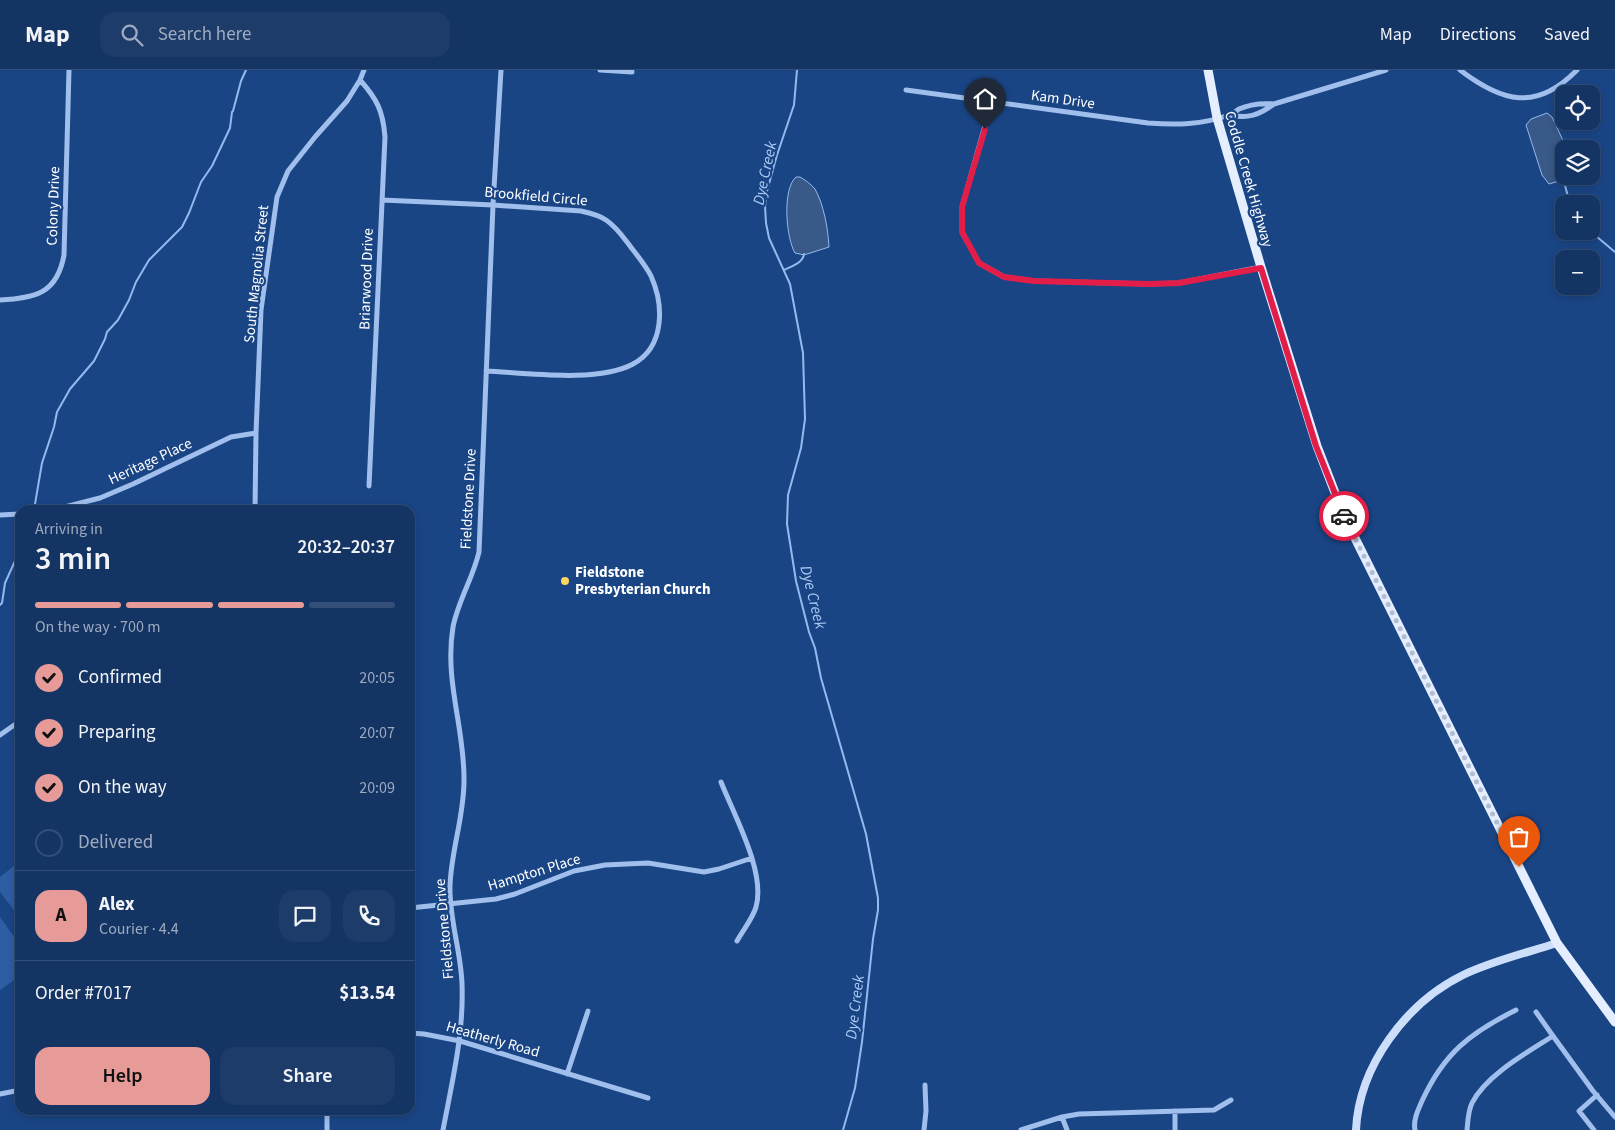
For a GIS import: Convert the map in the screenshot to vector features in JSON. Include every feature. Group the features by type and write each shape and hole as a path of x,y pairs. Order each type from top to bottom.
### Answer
{"main road":[{"name":"Coddle Creek Highway","path":"1208,70 1216,118 1261,268 1316,446 1344,516 1557,943 1615,1022"}],"street":[{"name":"Colony Drive","path":"0,300 35,296 47,289 56,279 62,267 64,255 69,70"},
{"name":"South Magnolia Street","path":"255,505 261,310 277,197 288,172 302,152 347,102 364,70"},
{"name":"Fieldstone Drive","path":"443,1130 460,1041 462,983 450,888 464,782 463,757 451,676 451,653 453,628 457,613 479,552 493,205 501,70"},
{"path":"600,70 632,72"},
{"path":"1230,115 1242,118 1263,112 1274,104 1386,70"},
{"path":"1460,70 1493,92 1507,97 1526,98 1550,91 1577,70"},
{"name":"Briarwood Drive","path":"360,80 379,104 384,120 385,137 370,486"},
{"name":"Kam Drive","path":"906,90 1148,124 1179,126 1230,115"},
{"path":"992,101 962,207 962,232 979,263 1004,277 1034,281 1149,284 1179,283 1261,268"},
{"path":"1230,115 1241,108 1260,103 1274,104"},
{"name":"Brookfield Circle","path":"382,200 493,205 594,213 606,219 639,257 650,276 658,296 660,317 657,337 648,352 635,364 619,371 584,375 486,371"},
{"name":"Heritage Place","path":"73,505 100,498 133,484 231,437 256,433"},
{"path":"0,515 15,514"},
{"path":"0,735 15,724"},
{"path":"721,782 757,874 756,908 737,941"},
{"name":"Hampton Place","path":"415,908 496,899 515,894 574,871 605,865 648,864 704,872 752,858"},
{"path":"1356,1130 1363,1092 1375,1063 1391,1036 1412,1012 1435,992 1462,976 1491,964 1557,943"},
{"path":"1415,1130 1414,1121 1420,1107 1429,1087 1445,1062 1461,1045 1488,1024 1516,1010"},
{"path":"567,1074 588,1011"},
{"path":"1536,1012 1597,1095 1615,1116"},
{"name":"Heatherly Road","path":"415,1033 460,1041 648,1098"},
{"path":"1467,1130 1468,1116 1472,1104 1480,1091 1517,1060 1553,1036"},
{"path":"924,1130 925,1085"},
{"path":"0,1094 15,1091"},
{"path":"1594,1130 1579,1111 1597,1095"},
{"path":"1021,1130 1062,1117 1079,1114 1214,1110 1230,1100"},
{"path":"1175,1112 1175,1130"},
{"path":"327,1115 327,1130"},
{"path":"1062,1117 1067,1130"}],"shaded area":[{"path":"1547,113 1552,117 1555,130 1558,130 1563,140 1555,140 1555,182 1549,184 1542,175 1526,125 1531,119"},
{"path":"796,177 802,178 815,189 827,225 829,247 804,255 795,253 789,236 787,202 792,183"},
{"path":"15,865 15,912 0,892 0,877"},
{"path":"0,917 15,938 15,980 0,990"}],"waterway":[{"path":"35,505 42,463 57,412 70,389 94,361 107,332 118,320 149,260 182,227 201,182 212,166 230,128 232,112 246,70"},
{"name":"Dye Creek","path":"797,70 794,105 777,155 765,206 769,238 790,284 803,353 805,419 801,448 788,495 787,524 796,581 815,648 821,678 866,834 878,898 862,1042 855,1088 843,1130"},
{"path":"1565,185 1568,195"},
{"path":"1600,239 1615,252"},
{"path":"784,270 794,266 804,254"},
{"path":"0,605 2,603 5,583 15,561"}],"way so far":[{"path":"1344,516 1519,867"}],"place":[{"name":"Fieldstone Presbyterian Church","path":"565,581"}],"route":[{"path":"985,129 962,207 962,232 979,263 1004,277 1034,281 1179,283 1261,268 1316,446 1344,516"}]}
